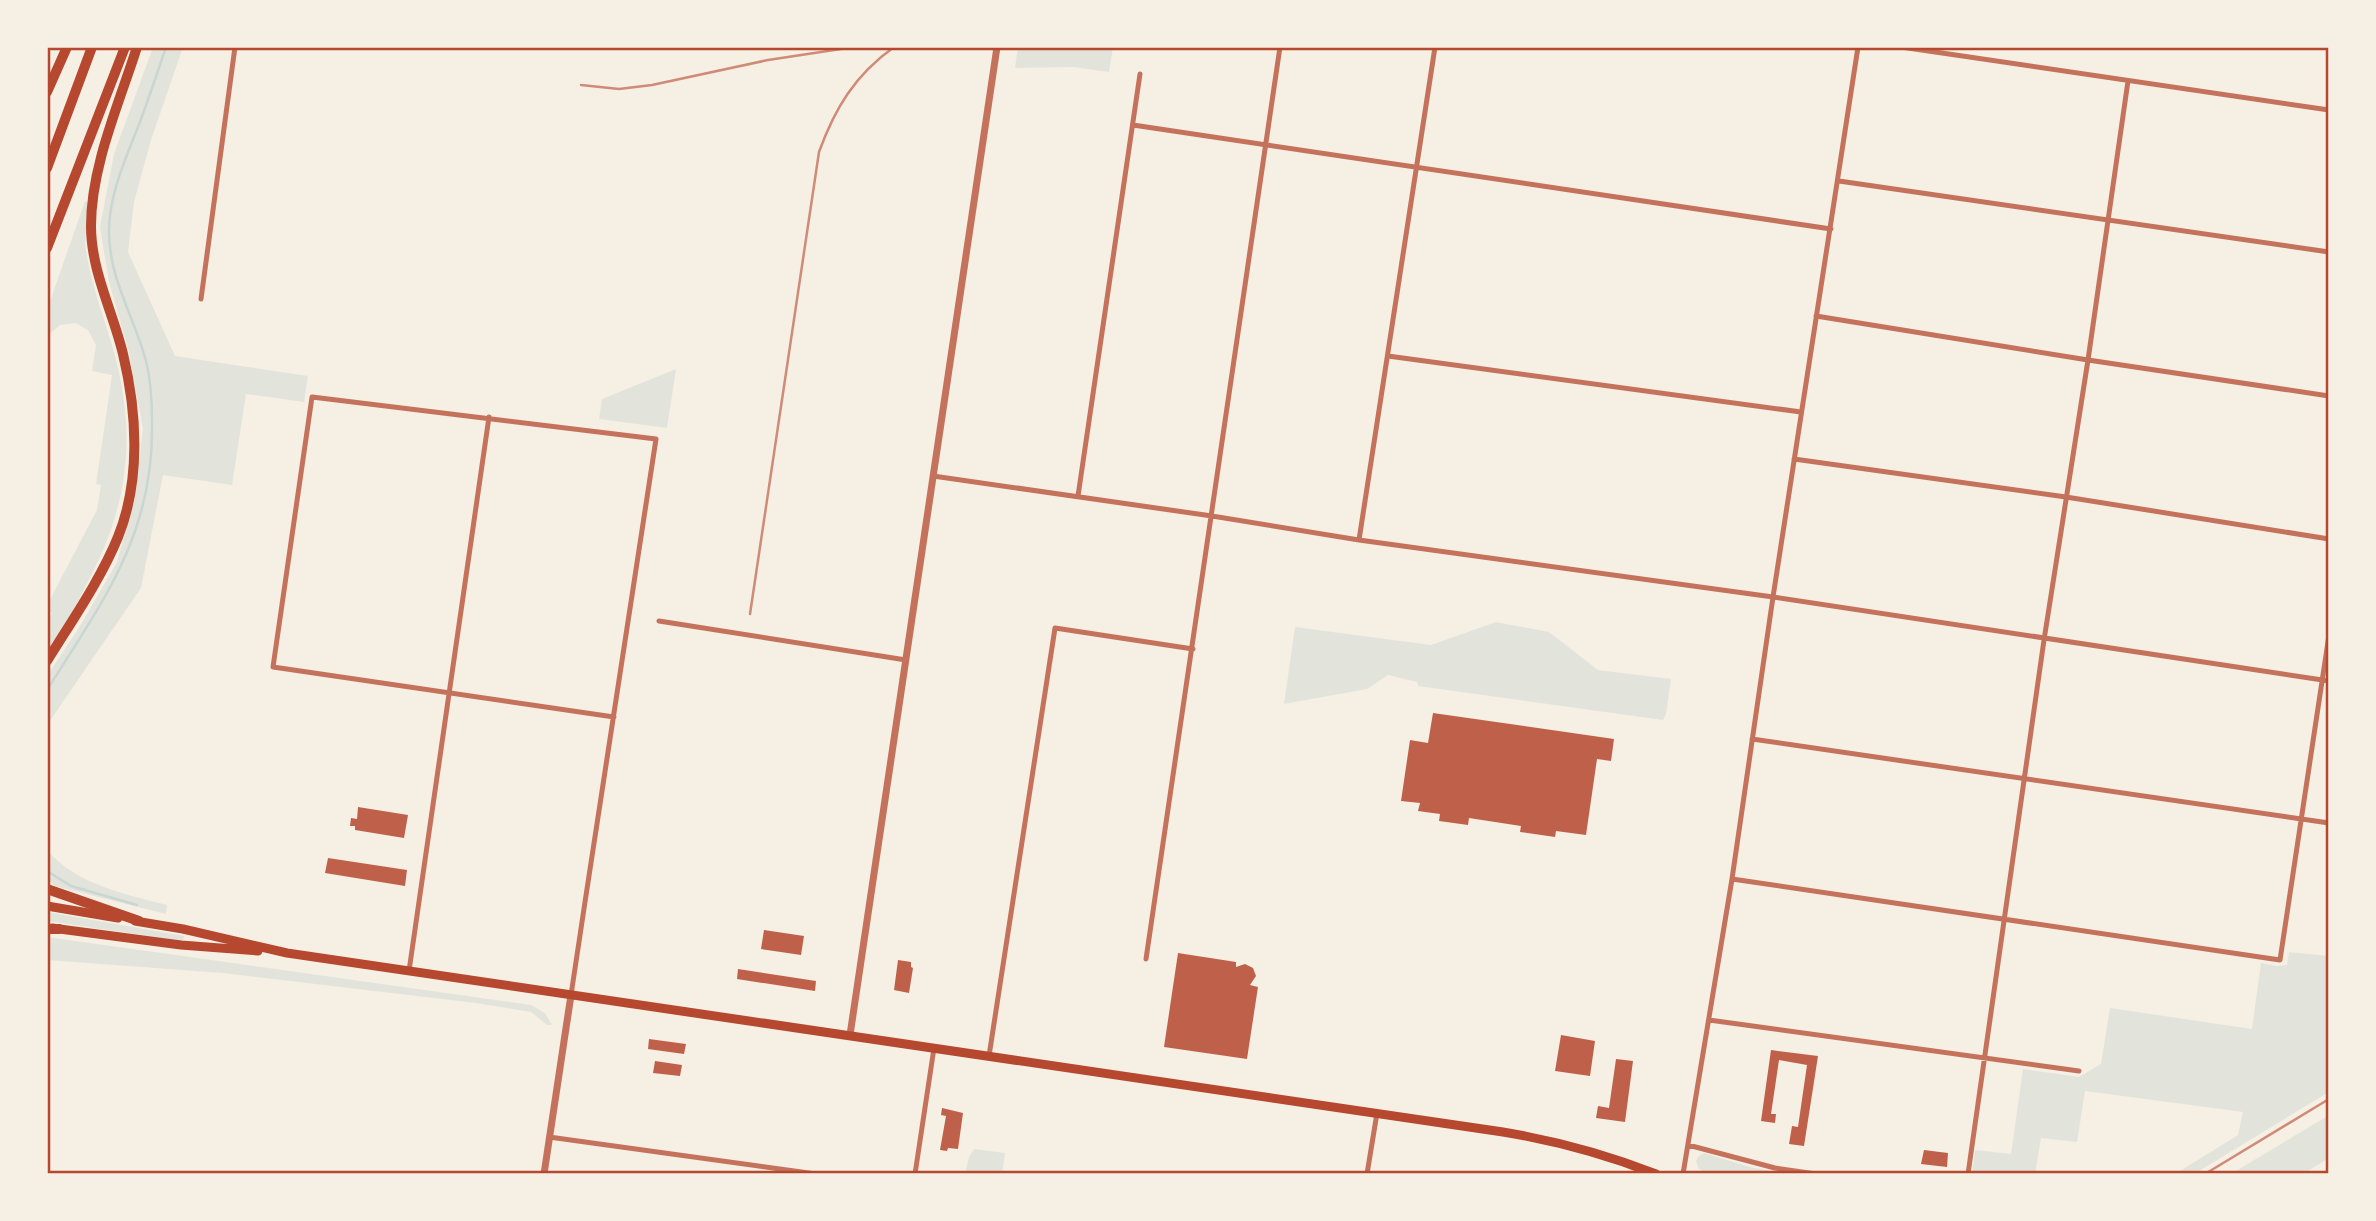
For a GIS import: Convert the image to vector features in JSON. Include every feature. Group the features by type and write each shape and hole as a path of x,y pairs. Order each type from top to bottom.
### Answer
{"highway":[{"path":"47,92 67,47"},
{"path":"47,168 92,47"},
{"path":"47,248 125,47"},
{"path":"47,661 119,536 134,463 135,415 123,354 95,262 91,227 95,186 137,47"},
{"path":"47,888 139,921"}],"main road":[{"path":"47,906 139,921 287,953 1557,1141 1608,1155 1656,1174"},
{"path":"51,929 180,945 287,953"}],"street":[{"path":"201,299 235,47"},
{"path":"850,1035 997,47"},
{"path":"1146,959 1280,47"},
{"path":"1359,540 1435,47"},
{"path":"1683,1174 1732,880 1858,47"},
{"path":"1901,47 2329,110"},
{"path":"1078,496 1140,74"},
{"path":"1968,1174 2023,779 2128,81"},
{"path":"1133,125 1830,229"},
{"path":"1839,181 2329,252"},
{"path":"1816,316 2329,396"},
{"path":"1388,356 1801,412"},
{"path":"544,1174 549,1137 614,717 656,439 312,397 273,667 614,717"},
{"path":"409,971 489,417"},
{"path":"1794,459 2066,497 2329,539"},
{"path":"933,476 1359,540 1773,597 2325,681"},
{"path":"659,621 906,660"},
{"path":"989,1056 1055,628 1192,649"},
{"path":"1732,880 2280,960 2300,819 2325,681 2329,635"},
{"path":"1752,739 2329,824"},
{"path":"1709,1020 2079,1072"},
{"path":"915,1174 934,1048"},
{"path":"1367,1174 1377,1113"},
{"path":"549,1137 816,1174"},
{"path":"1688,1145 1774,1168 1816,1174"}],"shaded area":[{"path":"153,47 183,47 151,140 134,202 128,252 175,356 308,376 304,402 246,394 232,485 163,475 141,588 47,725 47,676 117,562 135,498 143,429 129,352 109,282 100,227 114,154"},
{"path":"1018,47 1113,47 1109,72 1073,67 1015,68"},
{"path":"85,201 89,203 86,251 123,394 126,452 118,507 109,534 68,621 47,646 47,622 52,613 47,610 47,605 97,510 101,485 96,484 112,375 92,371 96,345 88,330 75,323 60,325 47,336 47,310"},
{"path":"676,369 667,428 599,419 602,399"},
{"path":"1496,622 1549,632 1598,670 1671,679 1663,720 1418,686 1417,682 1388,675 1367,689 1284,704 1295,627 1431,645"},
{"path":"47,850 72,872 87,880 118,892 167,905 166,914 55,886 47,879"},
{"path":"47,912 184,936 183,941 47,921"},
{"path":"47,937 531,1005 545,1013 552,1025 547,1025 531,1012 476,1003 223,973 47,960"},
{"path":"2289,952 2329,956 2329,1092 2194,1174 2175,1174 2238,1135 2243,1112 2085,1091 2077,1142 2041,1138 2035,1174 1972,1174 1975,1150 2011,1154 2023,1069 2079,1077 2101,1064 2110,1008 2252,1029 2261,963 2287,965"},
{"path":"2329,1115 2329,1158 2303,1174 2231,1174"},
{"path":"974,1149 1005,1153 1002,1174 965,1174"},
{"path":"1704,1153 1750,1167 1787,1174 1708,1174 1699,1169 1696,1161"}],"building":[{"path":"1433,713 1614,739 1611,761 1597,759 1586,835 1556,831 1555,837 1520,832 1521,826 1469,818 1468,825 1439,821 1440,814 1418,811 1420,803 1401,801 1410,740 1428,743"},
{"path":"358,807 408,815 404,838 355,830 355,826 350,826 351,818 357,819"},
{"path":"328,858 407,870 405,886 325,873"},
{"path":"764,930 804,936 801,955 761,949"},
{"path":"1178,953 1236,962 1236,967 1245,964 1253,968 1256,976 1250,985 1258,987 1247,1059 1164,1047"},
{"path":"898,960 911,962 913,968 909,993 894,990"},
{"path":"738,969 816,981 815,991 737,979"},
{"path":"1561,1035 1595,1041 1590,1076 1555,1071"},
{"path":"649,1039 686,1044 684,1054 648,1049"},
{"path":"1771,1050 1818,1056 1804,1146 1789,1144 1792,1126 1798,1127 1807,1065 1779,1060 1771,1114 1776,1114 1775,1123 1761,1121"},
{"path":"1616,1059 1633,1061 1625,1122 1596,1118 1598,1106 1609,1108"},
{"path":"655,1061 682,1065 680,1076 653,1073"},
{"path":"942,1108 963,1113 958,1149 940,1150 946,1116 941,1115"},
{"path":"1924,1150 1948,1153 1947,1167 1921,1164"}],"waterway":[{"path":"47,690 121,565 144,499 150,463 150,384 141,344 117,280 109,229 119,177 166,47"},
{"path":"47,871 71,886 137,905"}],"railway":[{"path":"581,85 619,89 652,85 768,60 854,47"},
{"path":"750,614 819,152 848,93 868,69 894,47"},
{"path":"2205,1174 2329,1099"}]}
